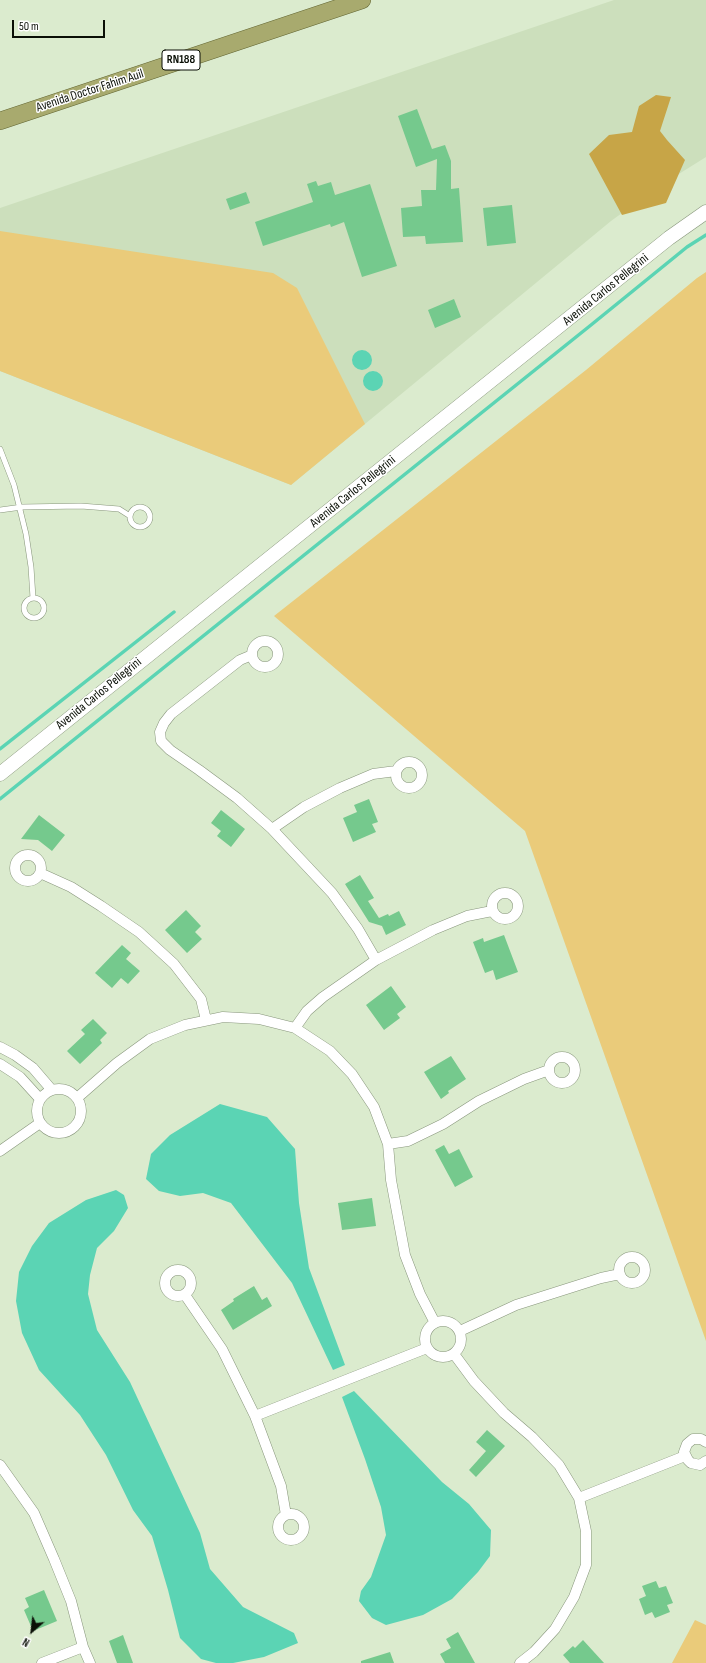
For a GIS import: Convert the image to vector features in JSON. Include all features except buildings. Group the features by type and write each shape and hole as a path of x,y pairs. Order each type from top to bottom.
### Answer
{"highway":[{"name":"Avenida Doctor Fahim Auil","path":"0,121 362,0"}],"main road":[{"name":"Avenida Carlos Pellegrini","path":"0,774 670,238 706,212"}],"street":[{"path":"252,655 240,660 171,714 164,723 160,732 161,741 170,750 237,798 272,829 332,893 358,928 376,960"},
{"path":"272,829 304,807 340,788 373,774 396,771"},
{"path":"40,873 71,887 139,932 174,964 201,999 206,1020"},
{"path":"296,1028 307,1012 323,997 376,960 433,930 467,916 492,911"},
{"path":"77,1098 117,1063 150,1039 185,1024 223,1017 259,1019 296,1028 330,1052 352,1074 374,1107 388,1144 391,1180 405,1255 420,1294 435,1323"},
{"path":"0,1047 15,1055 33,1068 51,1090"},
{"path":"0,1064 20,1077 40,1098"},
{"path":"388,1144 408,1141 443,1124 479,1101 524,1079 549,1070"},
{"path":"58,1088 66,1089 72,1092 77,1098 81,1104 80,1119 76,1126 70,1130 63,1133 48,1131 40,1122 36,1113 40,1098 45,1093 58,1088"},
{"path":"0,1151 40,1122"},
{"path":"460,1331 516,1305 601,1278 620,1274"},
{"path":"185,1295 222,1349 256,1416 281,1486 286,1515"},
{"path":"446,1321 456,1326 460,1331 461,1343 454,1354 442,1357 431,1353 427,1348 425,1336 430,1326 435,1323 446,1321"},
{"path":"256,1416 427,1348"},
{"path":"454,1354 474,1381 504,1413 532,1437 559,1465 579,1498 586,1531 586,1565 574,1596 555,1630 534,1652 520,1663"},
{"path":"706,1442 697,1439 689,1441 685,1448 685,1456 695,1465 700,1465 706,1461"},
{"path":"579,1498 685,1456"},
{"path":"0,1465 34,1513 71,1601 83,1647 90,1663"},
{"path":"42,1663 83,1647"}],"lane":[{"path":"0,449 14,485 19,507 31,567 33,598"},
{"path":"0,510 19,507 88,507 119,509 130,516 132,523 136,527 146,526 150,520 149,511 142,507 133,510 130,516"},
{"path":"33,598 39,599 44,608 40,617 33,619 27,616 23,607 26,601 33,598"}],"shaded area":[{"path":"614,0 706,0 706,157 658,187 611,221 291,485 0,371 0,208"},
{"path":"656,95 671,97 660,131 685,160 666,203 622,215 589,154 609,135 632,132 639,106"},
{"path":"0,231 273,273 297,288 365,424 291,485 0,371"},
{"path":"706,272 706,1341 525,831 274,616 586,370"},
{"path":"695,1620 706,1625 706,1663 672,1663"}],"water":[{"path":"362,350 369,353 372,360 369,367 362,370 355,367 352,360 355,353"},
{"path":"373,371 380,374 383,381 380,388 373,391 366,388 363,381 366,374"},
{"path":"220,1104 267,1117 295,1149 299,1203 309,1268 345,1365 333,1370 292,1283 231,1203 203,1193 180,1196 159,1191 146,1179 151,1154 170,1135"},
{"path":"116,1190 124,1195 128,1208 114,1231 97,1248 90,1275 88,1294 97,1330 130,1382 200,1533 210,1569 243,1607 294,1633 298,1643 264,1657 233,1663 216,1663 201,1659 180,1638 152,1536 133,1510 106,1455 80,1415 39,1370 22,1333 16,1301 19,1272 32,1246 49,1223 86,1200"},
{"path":"354,1391 442,1482 469,1504 491,1530 490,1556 478,1572 452,1599 423,1615 386,1625 372,1618 359,1601 361,1591 371,1577 386,1535 381,1507 342,1397"}],"waterway":[{"path":"0,799 687,247 706,235"},
{"path":"0,749 174,612"}]}
